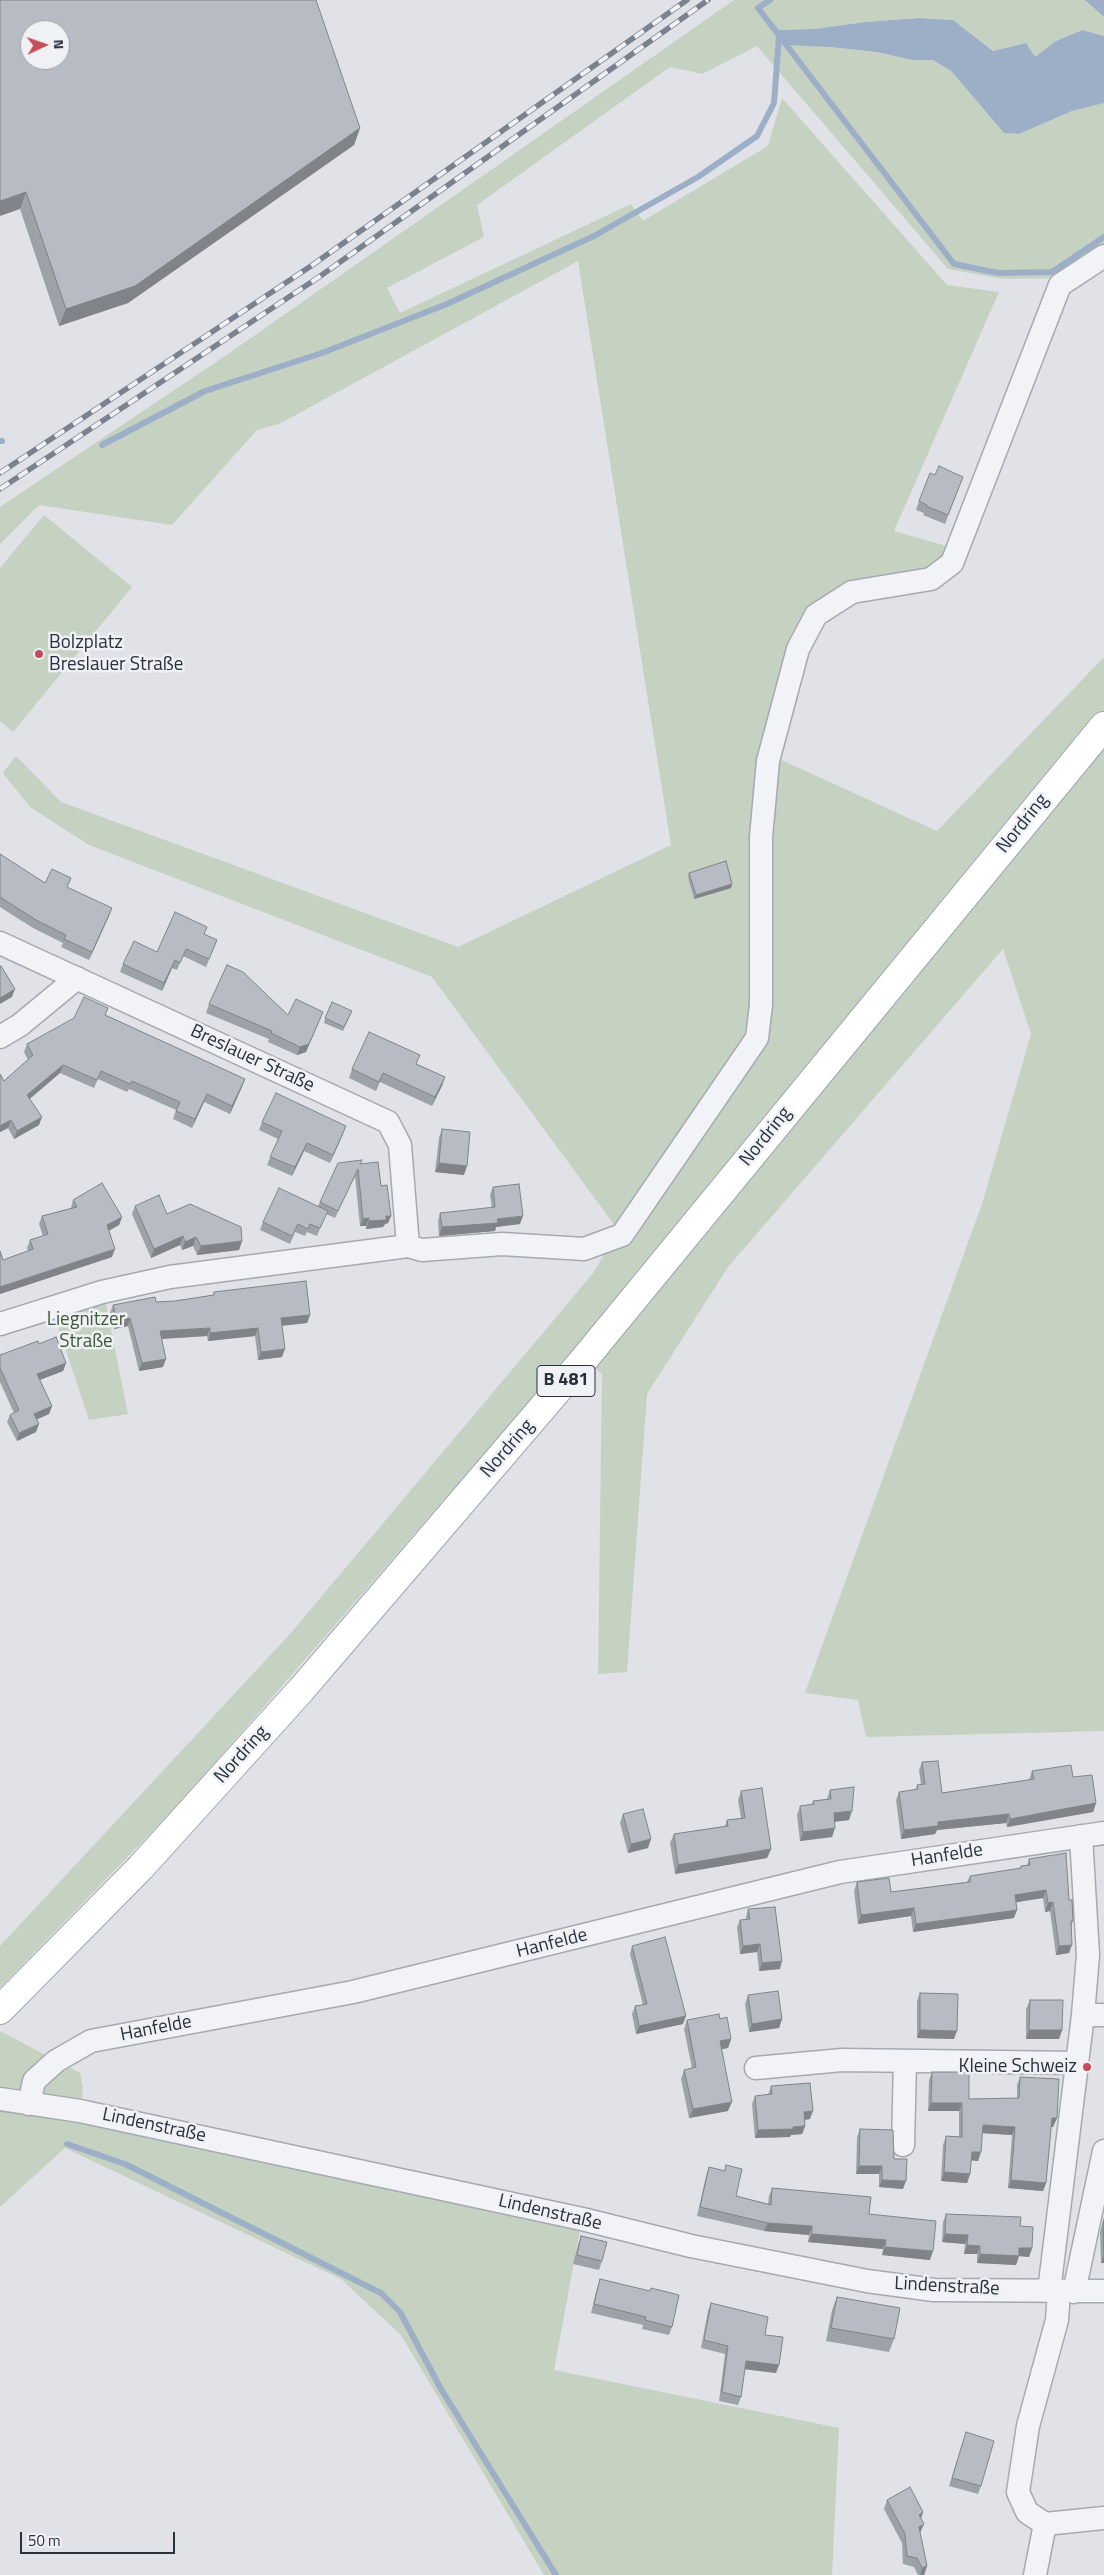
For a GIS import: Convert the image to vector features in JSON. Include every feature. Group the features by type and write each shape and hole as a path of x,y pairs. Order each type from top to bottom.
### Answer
{"main road":[{"name":"Nordring","path":"0,2010 141,1867 307,1682 586,1357 1104,726"}],"street":[{"path":"0,1324 102,1292 170,1277 408,1246 422,1250 502,1244 584,1249 622,1235 757,1038 762,1005 761,837 768,761 798,649 816,615 852,592 931,579 952,563 1060,285 1104,256"},
{"name":"Breslauer Straße","path":"0,944 78,978 388,1122 400,1144 408,1246"},
{"path":"0,1036 20,1025 78,978"},
{"name":"Hanfelde","path":"29,2104 34,2081 56,2060 91,2041 353,1992 840,1872 1104,1833"},
{"path":"1081,1836 1088,1955 1094,2015 1077,2063 1061,2291 1057,2320 1028,2426 1018,2492 1027,2512 1045,2524 1104,2518"},
{"path":"756,2068 842,2060 1077,2063"},
{"path":"903,2145 905,2061"},
{"name":"Lindenstraße","path":"0,2099 80,2111 299,2157 582,2219 690,2246 867,2282 934,2290 1104,2291"},
{"path":"1061,2291 1104,2151"},
{"path":"1035,2575 1045,2524"}],"green space":[{"path":"734,0 1085,0 1104,17 1104,36 1081,30 1056,41 1035,58 1025,43 993,51 953,20 919,18 865,22 815,29 775,30 786,44 877,52 912,60 933,60 951,71 1004,133 1019,134 1072,111 1104,103 1104,249 1059,278 1002,279 948,269 757,46 702,74 670,67 477,205 484,237 387,288 400,313 631,204 643,221 768,146 782,98 947,285 999,292 894,531 950,547 946,558 925,573 806,611 777,758 937,831 1104,657 1104,1731 866,1737 858,1700 805,1693 982,1204 1031,1034 1003,949 728,1267 647,1394 627,1672 598,1674 602,1374 574,1350 182,1801 0,1988 0,1946 290,1634 594,1272 618,1230 432,977 89,845 30,807 3,773 16,756 61,802 458,947 671,845 578,261 279,424 257,430 172,525 39,505 0,544 0,507 228,354"},
{"name":"Bolzplatz Breslauer Straße","path":"44,515 132,587 13,732 0,721 0,568"},
{"name":"Liegnitzer Straße","path":"105,1300 128,1414 89,1420 54,1314"},
{"path":"0,2031 80,2073 83,2088 80,2111 582,2219 554,2370 839,2428 832,2575 544,2575 401,2335 341,2279 65,2148 0,2207"}],"water":[{"path":"1085,0 1104,0 1104,17"},
{"path":"919,18 953,20 993,51 1026,43 1035,57 1056,41 1082,30 1104,36 1104,103 1072,111 1019,134 1004,133 951,71 933,60 912,60 877,52 830,47 786,45 775,30 815,29 865,22"}],"building":[{"path":"0,0 316,0 360,128 135,286 66,309 26,192 0,201"},
{"path":"939,466 963,477 948,515 919,501 930,473 935,475"},
{"path":"0,854 45,883 52,869 71,878 67,887 112,908 92,952 64,939 66,935 36,920 0,897"},
{"path":"726,861 732,884 696,895 689,873"},
{"path":"175,912 207,927 204,934 217,940 209,959 186,949 180,963 175,960 164,983 123,964 134,941 157,952"},
{"path":"227,965 243,972 288,1015 296,999 323,1012 309,1044 300,1047 271,1033 272,1031 209,1004"},
{"path":"0,967 15,989 0,998"},
{"path":"84,997 108,1008 105,1015 245,1079 232,1106 207,1094 195,1119 176,1111 180,1102 132,1081 130,1084 101,1071 97,1080 63,1065 27,1095 42,1117 17,1131 11,1120 0,1126 0,1074 4,1081 33,1055 27,1044 74,1018"},
{"path":"332,1002 352,1011 344,1027 325,1018"},
{"path":"369,1032 420,1055 416,1064 445,1077 435,1097 383,1073 379,1082 352,1069"},
{"path":"276,1093 346,1126 333,1155 307,1143 295,1167 270,1157 282,1131 262,1122"},
{"path":"442,1129 470,1132 467,1166 439,1163"},
{"path":"362,1160 360,1164 378,1162 381,1186 387,1185 391,1216 386,1216 386,1220 369,1221 369,1218 363,1219 358,1169 338,1211 320,1202 338,1163"},
{"path":"102,1183 122,1217 107,1225 115,1249 0,1287 0,1251 3,1260 33,1249 30,1240 48,1234 42,1216 77,1207 73,1200"},
{"path":"519,1184 523,1216 497,1219 498,1223 442,1227 440,1213 495,1207 493,1187"},
{"path":"279,1188 328,1211 320,1228 310,1224 308,1229 298,1224 292,1236 263,1222"},
{"path":"159,1195 167,1214 190,1204 241,1227 242,1241 201,1246 196,1237 185,1242 183,1236 154,1249 135,1206"},
{"path":"306,1281 310,1315 281,1318 285,1349 261,1352 258,1328 210,1333 210,1328 160,1331 166,1359 142,1363 130,1318 117,1321 113,1305 155,1297 156,1302 175,1301 214,1295 214,1292"},
{"path":"56,1337 66,1363 37,1374 52,1406 34,1414 39,1424 19,1433 10,1415 19,1410 0,1368 0,1355 38,1341 39,1344"},
{"path":"938,1761 942,1793 1034,1779 1032,1771 1071,1765 1073,1777 1092,1775 1096,1803 1010,1819 1009,1814 938,1822 938,1826 904,1830 899,1792 918,1789 917,1785 925,1784 922,1762"},
{"path":"854,1787 852,1811 834,1813 835,1828 803,1832 800,1806 814,1804 813,1801 831,1799 830,1790"},
{"path":"762,1788 771,1849 678,1865 674,1834 728,1826 727,1820 745,1818 741,1791"},
{"path":"643,1809 651,1839 631,1844 623,1814"},
{"path":"1066,1853 1069,1900 1072,1900 1072,1945 1059,1946 1053,1902 1048,1903 1046,1890 1015,1895 1017,1910 916,1924 914,1908 861,1915 857,1882 889,1878 891,1892 970,1882 970,1876 1021,1868 1021,1866 1030,1865 1029,1859"},
{"path":"775,1907 782,1961 762,1963 760,1944 743,1946 740,1920 750,1919 748,1909"},
{"path":"665,1937 686,2016 639,2026 635,2006 647,2004 632,1946"},
{"path":"778,1991 782,2019 752,2024 748,1995"},
{"path":"920,1993 958,1994 957,2031 920,2030"},
{"path":"1030,2000 1063,2000 1062,2030 1029,2030"},
{"path":"719,2014 720,2019 727,2017 731,2039 720,2041 732,2102 693,2109 684,2070 696,2067 687,2020"},
{"path":"932,2072 969,2072 969,2099 1019,2098 1020,2077 1059,2079 1057,2118 1052,2118 1046,2183 1011,2180 1015,2127 983,2125 981,2152 972,2152 970,2174 944,2172 946,2136 962,2137 962,2103 931,2103"},
{"path":"810,2083 813,2111 804,2112 805,2126 793,2127 793,2129 758,2130 755,2096 772,2094 771,2086"},
{"path":"860,2129 893,2130 894,2159 907,2159 906,2181 882,2180 882,2166 859,2166"},
{"path":"726,2165 742,2169 736,2196 771,2205 772,2188 871,2197 869,2214 936,2221 933,2251 885,2247 886,2240 812,2234 812,2226 768,2223 700,2207 709,2167 725,2171"},
{"path":"946,2214 1021,2217 1020,2226 1033,2227 1032,2248 1019,2248 1019,2256 980,2254 980,2246 967,2245 968,2235 945,2234"},
{"path":"1104,2220 1104,2255 1103,2224"},
{"path":"581,2236 607,2242 602,2261 577,2255"},
{"path":"600,2279 650,2291 651,2288 679,2295 672,2327 645,2320 646,2317 594,2304"},
{"path":"837,2297 900,2308 894,2339 831,2328"},
{"path":"711,2303 768,2317 765,2335 783,2337 779,2365 746,2361 741,2397 722,2392 728,2346 704,2340"},
{"path":"966,2432 994,2441 981,2486 952,2478"},
{"path":"910,2487 923,2512 919,2515 924,2524 919,2527 927,2566 922,2568 917,2558 907,2556 905,2534 887,2500"}],"waterway":[{"path":"770,0 758,8 954,264 998,273 1052,272 1104,237"},
{"path":"102,445 205,391 322,353 447,304 594,236 698,177 757,136 774,103 779,36"},
{"path":"67,2144 125,2164 381,2293 400,2312 441,2389 556,2575"}],"railway":[{"path":"0,473 311,266 687,0"},
{"path":"0,489 319,277 708,0"}],"place":[{"name":"Bolzplatz Breslauer Straße","path":"39,654"},
{"name":"Kleine Schweiz","path":"1087,2067"}]}
